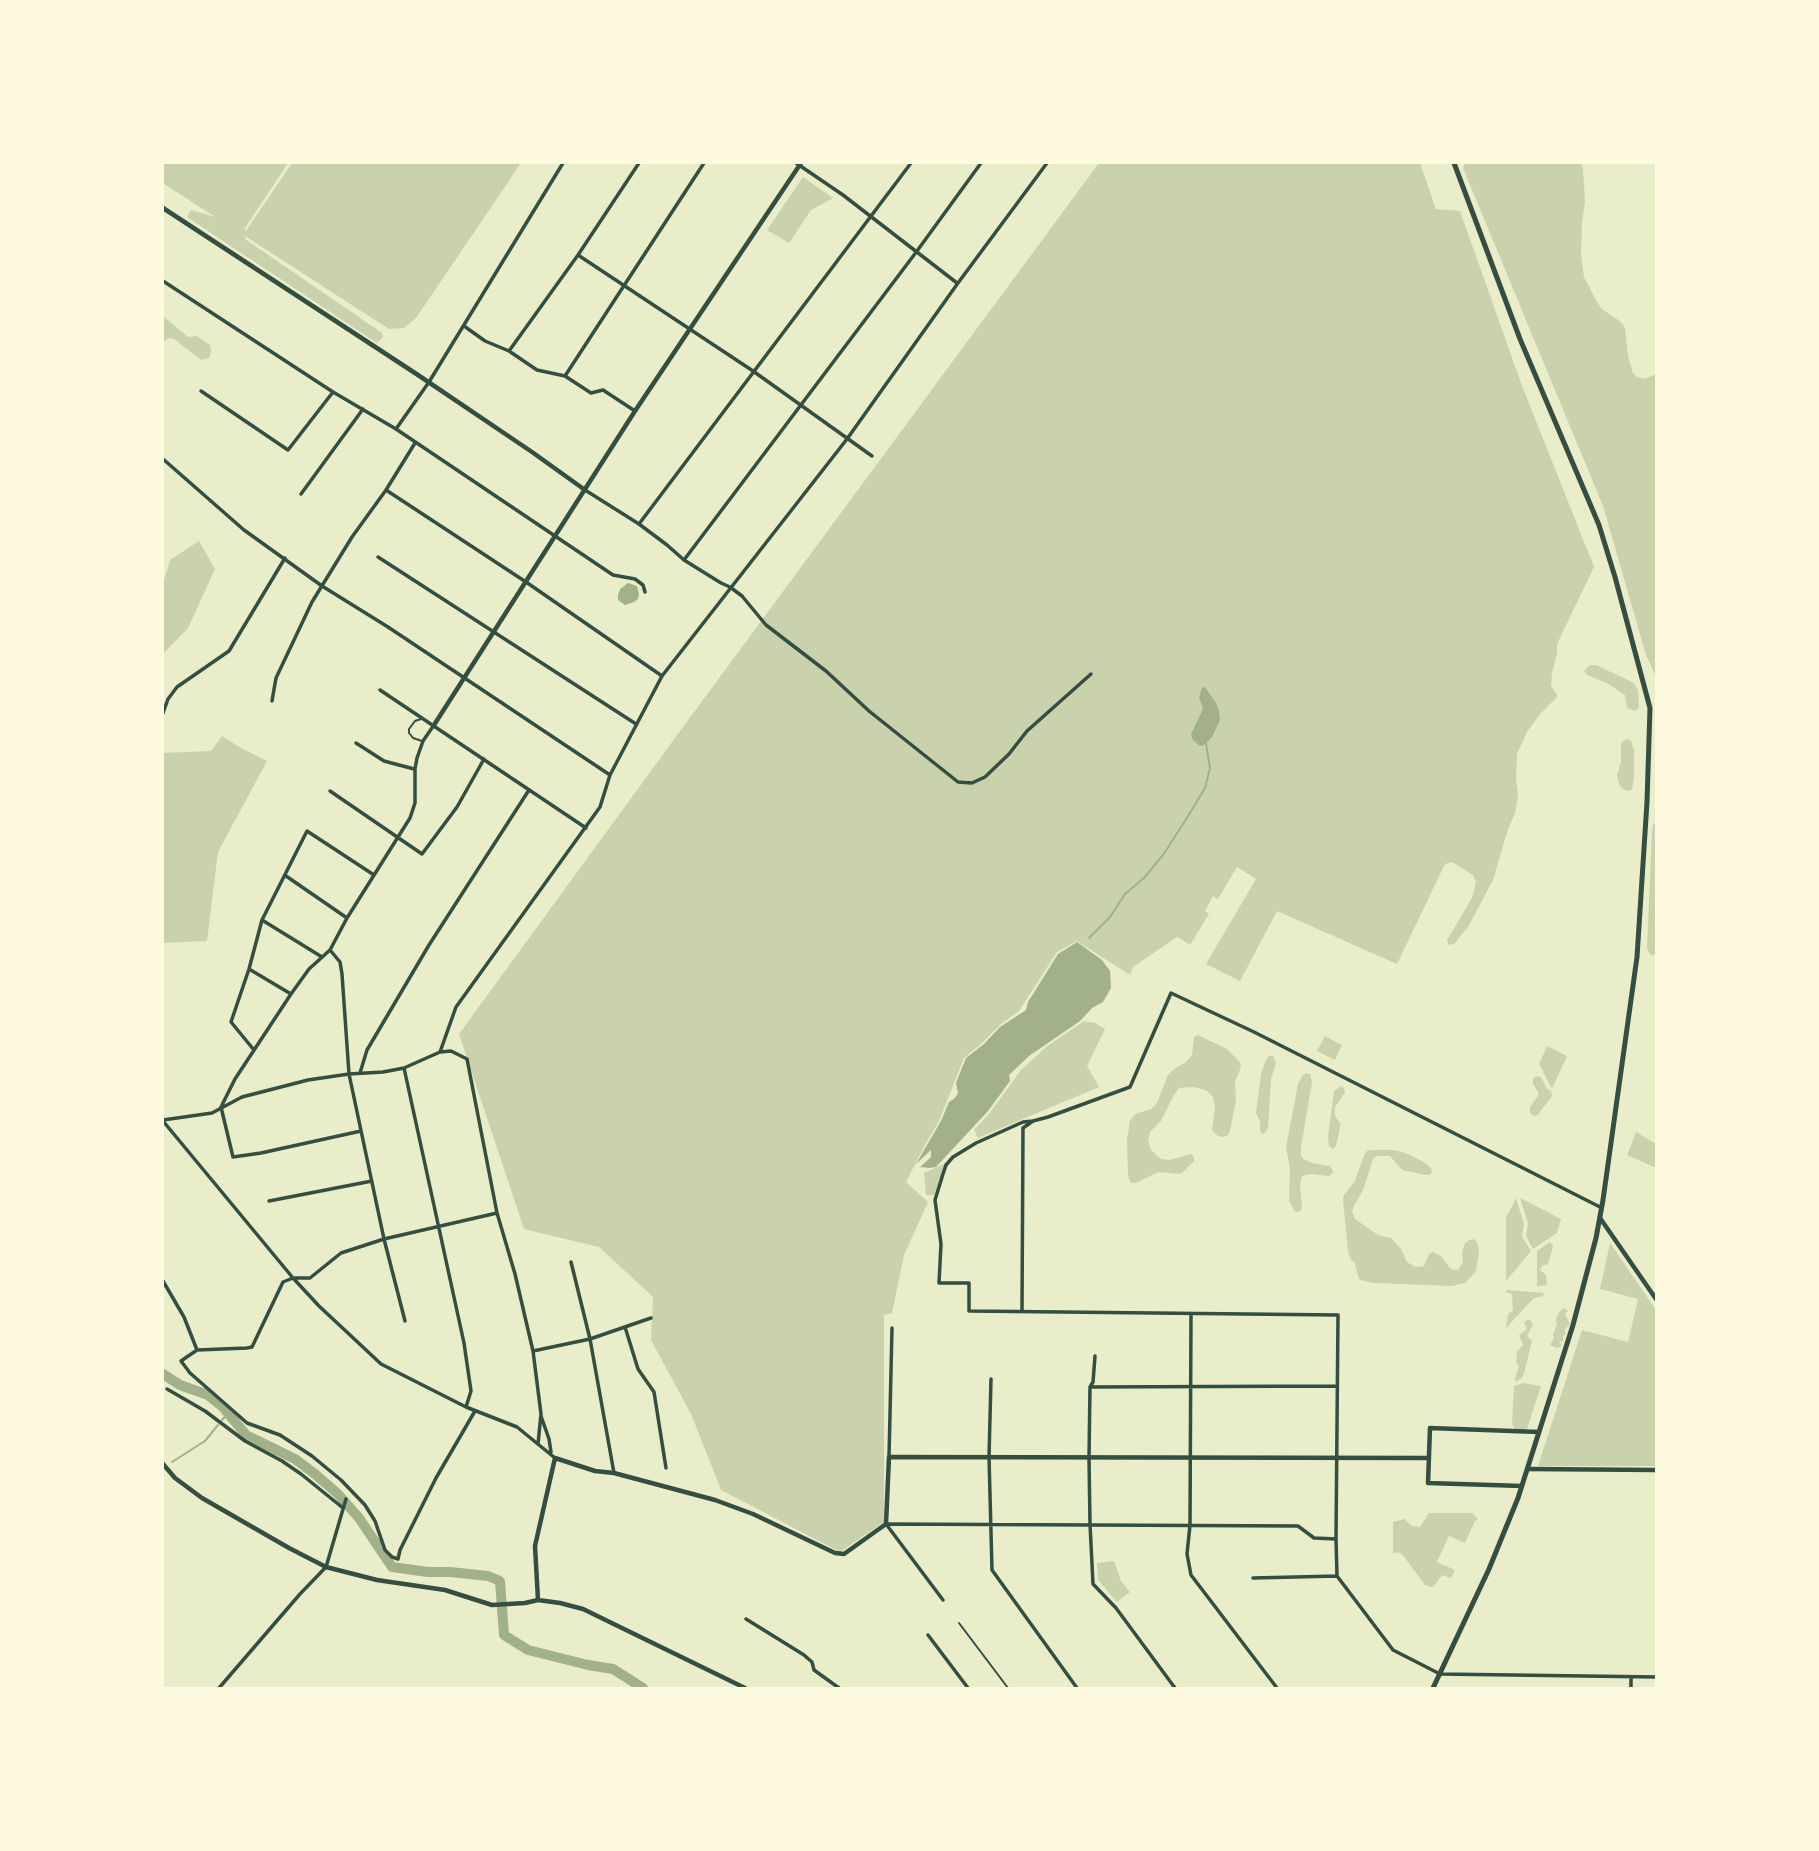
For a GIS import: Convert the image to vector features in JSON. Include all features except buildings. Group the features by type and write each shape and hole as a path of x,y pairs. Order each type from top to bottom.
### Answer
{"main road":[{"path":"1433,1688 1489,1569 1522,1486 1573,1325 1600,1218 1637,957 1653,708 1599,525 1525,350 1454,163"}],"street":[{"path":"396,429 429,382 563,163"},
{"path":"509,351 578,255 639,163"},
{"path":"565,376 704,163"},
{"path":"361,1131 233,1157 221,1107 235,1079 291,994 309,969 330,950 347,918 399,838 415,803 415,769 423,741 635,411 799,163 958,283"},
{"path":"639,524 911,163"},
{"path":"684,560 981,163"},
{"path":"440,1052 456,1007 600,807 610,775 662,676 847,439 1047,163"},
{"path":"163,208 429,382 639,524 684,560 730,587 742,596 766,625 826,671 869,711 958,782 972,783 985,777 1009,754 1027,731 1091,674"},
{"path":"578,255 752,371 872,456"},
{"path":"163,281 333,392 396,429 613,575 635,579 643,585 645,592"},
{"path":"464,326 537,370 565,376 591,393 603,390 635,411"},
{"path":"201,391 288,450 333,392"},
{"path":"301,494 363,409"},
{"path":"272,701 276,678 312,602 415,443"},
{"path":"163,459 244,530 322,586 610,775"},
{"path":"386,490 662,676"},
{"path":"378,556 636,724"},
{"path":"163,713 177,687 229,651 285,558"},
{"path":"380,690 586,828"},
{"path":"356,743 384,761 415,769"},
{"path":"330,791 422,854 457,807 484,759"},
{"path":"360,1073 367,1050 429,945 529,790"},
{"path":"254,1051 230,1022 262,920 307,831 374,875"},
{"path":"285,875 347,918"},
{"path":"262,920 322,957"},
{"path":"330,950 340,962 349,1074 384,1239 405,1321"},
{"path":"248,969 291,994"},
{"path":"1602,1208 1171,993 1130,1087 1048,1117 1023,1122 976,1143 953,1157 946,1165 935,1200 941,1244 939,1283 969,1283 969,1311 1338,1315 1337,1576 1393,1650 1440,1674 1656,1677"},
{"path":"163,1120 212,1112 242,1097 308,1080 404,1068 440,1052 452,1051 467,1059 497,1213 533,1351 541,1414 553,1456 535,1546 538,1600"},
{"path":"404,1068 464,1343 471,1391 467,1407"},
{"path":"163,1120 293,1278 381,1364 475,1411 517,1427 553,1456 594,1471 614,1473 715,1500 753,1514 835,1553 844,1553 886,1524 1298,1526 1314,1538 1336,1539"},
{"path":"1022,1311 1022,1131 1032,1121"},
{"path":"269,1201 372,1181"},
{"path":"475,1411 436,1478 397,1559 385,1550 375,1521 365,1504 341,1480 280,1435 247,1423 190,1373 181,1361 197,1350 252,1346 283,1282 293,1278 310,1278 341,1253 384,1239 497,1213"},
{"path":"1600,1218 1656,1299"},
{"path":"571,1262 590,1339 614,1473"},
{"path":"163,1281 184,1317 197,1350"},
{"path":"1191,1314 1187,1554 1191,1575 1277,1688"},
{"path":"533,1351 590,1339 651,1318"},
{"path":"625,1327 638,1369 654,1392 666,1468"},
{"path":"891,1328 886,1524 943,1600"},
{"path":"1095,1356 1093,1382 1090,1387 1089,1458 1093,1584 1116,1608 1175,1688"},
{"path":"991,1379 989,1457 992,1570 1077,1688"},
{"path":"1090,1387 1337,1386"},
{"path":"167,1390 205,1411 245,1441 292,1467 343,1506"},
{"path":"538,1444 541,1414"},
{"path":"1522,1486 1428,1483 1430,1428 1539,1432"},
{"path":"889,1457 1429,1458"},
{"path":"163,1464 175,1478 202,1498 326,1567 377,1580 445,1590 492,1605 538,1600 583,1609 745,1688"},
{"path":"1528,1469 1656,1470"},
{"path":"219,1688 326,1567 346,1499"},
{"path":"1253,1578 1337,1576"},
{"path":"746,1619 804,1655 812,1662 814,1670 839,1688"},
{"path":"928,1635 968,1688"},
{"path":"1631,1678 1631,1688"}],"lane":[{"path":"422,719 415,721 409,729 413,738 423,741"},
{"path":"959,1623 1008,1688"}],"shaded area":[{"path":"163,163 288,163 245,228 245,232 292,163 521,163 416,318 404,328 389,329 245,236 245,239 382,333 383,337 377,343 187,217 191,210 215,217 163,183"},
{"path":"1099,163 1420,163 1436,209 1460,211 1521,383 1594,567 1557,644 1551,686 1558,696 1527,732 1517,754 1518,795 1515,813 1493,880 1468,927 1455,943 1448,944 1447,940 1472,898 1476,882 1473,875 1452,862 1445,864 1397,964 1277,911 1240,981 1206,964 1256,879 1237,867 1218,899 1213,896 1205,911 1209,914 1190,945 1177,937 1133,967 1130,975 1077,941 1057,952 1019,1011 964,1058 939,1121 906,1182 928,1202 904,1255 892,1313 884,1315 884,1522 840,1552 721,1490 691,1414 651,1340 653,1297 599,1247 524,1229 459,1034"},
{"path":"1465,163 1581,163 1585,202 1581,255 1584,277 1602,309 1625,328 1633,373 1645,379 1656,374 1656,677 1646,655 1603,506 1463,168"},
{"path":"803,177 833,198 811,210 789,243 767,230"},
{"path":"163,316 188,337 197,336 210,345 209,358 201,360 174,339 169,338 163,342"},
{"path":"199,541 215,569 188,628 163,654 163,584 170,560"},
{"path":"628,583 637,586 639,594 638,599 625,605 618,600 618,595 620,589"},
{"path":"1590,665 1596,665 1634,683 1638,690 1639,708 1635,711 1627,708 1625,695 1607,683 1587,675 1584,671"},
{"path":"1205,687 1216,703 1220,720 1212,737 1200,746 1191,734 1203,709 1199,697"},
{"path":"222,736 267,761 218,852 207,941 163,943 163,753 211,751"},
{"path":"1627,739 1631,741 1634,750 1634,778 1632,790 1628,791 1619,784 1617,776 1621,762 1621,744"},
{"path":"1656,822 1656,954 1651,956 1647,948 1652,831"},
{"path":"1077,942 1102,960 1110,971 1111,988 1103,1002 1029,1056 1009,1075 1010,1081 988,1111 936,1167 920,1167 931,1157 931,1150 916,1164 949,1102 958,1093 956,1083 966,1058 1000,1027 1026,1010 1028,1002 1058,954"},
{"path":"1084,1021 1105,1029 1087,1066 1099,1087 978,1138 974,1130 1021,1070 1046,1047"},
{"path":"1198,1035 1227,1049 1240,1062 1230,1131 1223,1137 1212,1130 1215,1106 1213,1097 1206,1090 1179,1088 1161,1121 1150,1132 1148,1141 1151,1150 1161,1159 1170,1160 1191,1154 1194,1161 1181,1174 1158,1172 1131,1183 1128,1175 1127,1140 1130,1120 1137,1113 1150,1110 1157,1103 1168,1075 1192,1055 1194,1037"},
{"path":"1325,1036 1342,1045 1335,1060 1317,1051"},
{"path":"1547,1046 1567,1056 1552,1089 1539,1064"},
{"path":"1273,1055 1276,1063 1271,1079 1268,1128 1262,1134 1256,1113 1261,1074 1266,1060"},
{"path":"1306,1073 1310,1074 1312,1082 1301,1156 1312,1163 1329,1166 1333,1173 1329,1176 1302,1176 1302,1208 1295,1212 1289,1200 1290,1169 1286,1147 1298,1084"},
{"path":"1536,1076 1541,1077 1552,1096 1537,1116 1530,1111 1538,1096 1533,1084"},
{"path":"1341,1086 1345,1093 1335,1107 1340,1128 1333,1149 1329,1146 1328,1137 1334,1091"},
{"path":"1636,1132 1656,1144 1656,1168 1627,1155"},
{"path":"1371,1150 1403,1152 1424,1162 1432,1172 1425,1175 1402,1170 1390,1156 1377,1156 1373,1159 1363,1190 1352,1211 1355,1219 1378,1235 1391,1238 1401,1249 1407,1262 1415,1267 1424,1266 1429,1254 1433,1252 1441,1256 1450,1268 1458,1270 1463,1262 1465,1243 1474,1239 1479,1251 1476,1271 1465,1283 1452,1286 1360,1280 1348,1251 1343,1199 1355,1181 1364,1155"},
{"path":"946,1163 935,1195 926,1195 924,1173"},
{"path":"1516,1198 1524,1224 1522,1237 1531,1251 1506,1281 1506,1218"},
{"path":"1520,1198 1561,1219 1557,1233 1533,1249 1526,1236 1528,1223"},
{"path":"1550,1242 1553,1246 1548,1264 1540,1270 1546,1275 1547,1285 1537,1286 1537,1251"},
{"path":"1610,1243 1656,1310 1656,1466 1538,1466 1582,1330 1628,1342 1638,1299 1600,1289"},
{"path":"1506,1290 1544,1293 1543,1296 1534,1298 1506,1328 1508,1314 1513,1310 1512,1294"},
{"path":"1564,1308 1568,1311 1565,1314 1570,1324 1564,1330 1566,1334 1563,1341 1559,1342 1562,1346 1557,1348 1550,1345 1559,1312"},
{"path":"1529,1319 1533,1324 1527,1336 1532,1341 1523,1377 1516,1382 1519,1366 1516,1362 1517,1352 1523,1345 1519,1335 1527,1329 1524,1322"},
{"path":"1523,1383 1541,1386 1527,1429 1515,1429 1512,1424 1514,1386"},
{"path":"1429,1513 1472,1513 1478,1519 1465,1543 1449,1536 1437,1562 1455,1570 1451,1578 1442,1575 1431,1587 1425,1585 1402,1554 1393,1554 1393,1522 1404,1519 1412,1526 1420,1527"},
{"path":"1114,1561 1121,1581 1130,1592 1117,1602 1098,1580 1097,1563"}],"waterway":[{"path":"1089,938 1110,917 1125,894 1144,878 1163,855 1205,788 1210,768 1206,743"},
{"path":"163,1374 180,1385 208,1395 223,1407 246,1435 295,1459 315,1474 338,1494 359,1518 392,1567 488,1576 500,1581 504,1635 528,1650 613,1669 643,1688"},
{"path":"222,1420 228,1413"},
{"path":"172,1462 205,1441 218,1425"}]}
